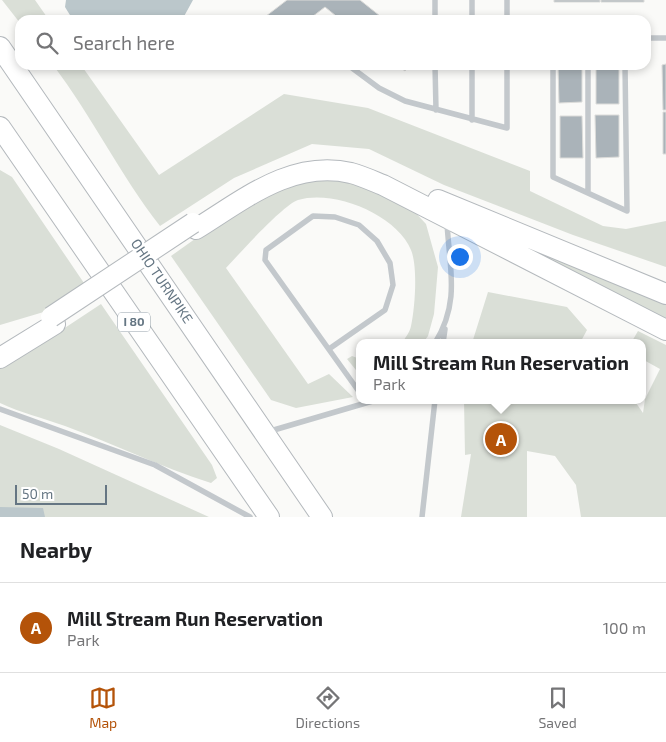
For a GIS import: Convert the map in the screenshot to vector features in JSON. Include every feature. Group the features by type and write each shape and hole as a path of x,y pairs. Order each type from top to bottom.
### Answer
{"highway":[{"name":"OHIO TURNPIKE","path":"0,47 15,69"},
{"name":"OHIO TURNPIKE","path":"16,70 266,432 322,517"},
{"name":"I 80","path":"0,127 269,517"},
{"path":"0,358 195,226 270,184 295,173 322,170 351,173 666,294"},
{"path":"450,212 666,330"},
{"path":"0,347 53,321"}],"lane":[{"path":"435,0 435,15"},
{"path":"472,0 472,15"},
{"path":"507,0 507,15"},
{"path":"651,38 666,38"},
{"path":"355,70 379,88 405,102 507,128 507,70"},
{"path":"435,70 436,110"},
{"path":"472,70 472,120"},
{"path":"553,70 553,177 627,211 625,70"},
{"path":"588,70 588,193"},
{"path":"444,339 453,283 450,212"},
{"path":"329,349 385,310 393,285 390,263 377,241 359,225 343,220 313,216 266,250 265,260 356,387"},
{"path":"438,339 445,327"},
{"path":"266,432 359,404"},
{"path":"422,517 435,404"},
{"path":"0,409 155,465 250,517"}],"shaded area":[{"path":"2,0 35,0 46,15 15,15 15,17"},
{"path":"66,0 193,0 185,15 70,15 65,7"},
{"path":"57,70 85,70 159,175 284,94 368,108 530,171 530,191 603,226 626,229 666,221 666,267 573,235 444,185 369,149 312,144 234,178 160,226 132,187"},
{"path":"0,170 12,177 86,286 47,311 0,325"},
{"path":"319,174 351,177 412,209 426,224 438,267 434,314 426,339 404,339 410,330 415,299 415,267 411,250 404,237 393,226 363,208 329,198 298,200 282,211 226,268 308,384 329,374 353,397 296,408 271,400 171,256 223,219 278,187"},
{"path":"508,234 666,301 666,323 525,252"},
{"path":"488,292 567,307 587,330 582,339 473,339"},
{"path":"101,304 212,465 217,478 211,483 65,426 0,403 0,365 39,345"},
{"path":"638,331 666,345 666,517 581,517 576,485 555,456 527,451 527,517 461,517 471,454 465,455 464,404 637,404 643,413 646,397 660,369 646,361 646,339 633,339"},
{"path":"352,356 356,358 356,370 347,359"},
{"path":"0,425 59,449 209,517 0,517"},
{"path":"0,507 43,508 45,517 0,517"}],"building":[{"path":"287,0 360,0 379,15 335,15 325,7 315,15 268,15"},
{"path":"554,0 600,0 600,2 554,2"},
{"path":"601,0 644,0 644,2 601,2"},
{"path":"666,64 666,110 663,110 662,65"},
{"path":"558,70 582,70 582,102 559,103"},
{"path":"596,70 619,70 619,104 596,104"},
{"path":"663,112 666,112 666,154 663,154"},
{"path":"595,115 619,115 619,157 596,158"},
{"path":"560,116 582,116 583,158 560,158"}],"place":[{"name":"Mill Stream Run Reservation","path":"501,439"}]}
